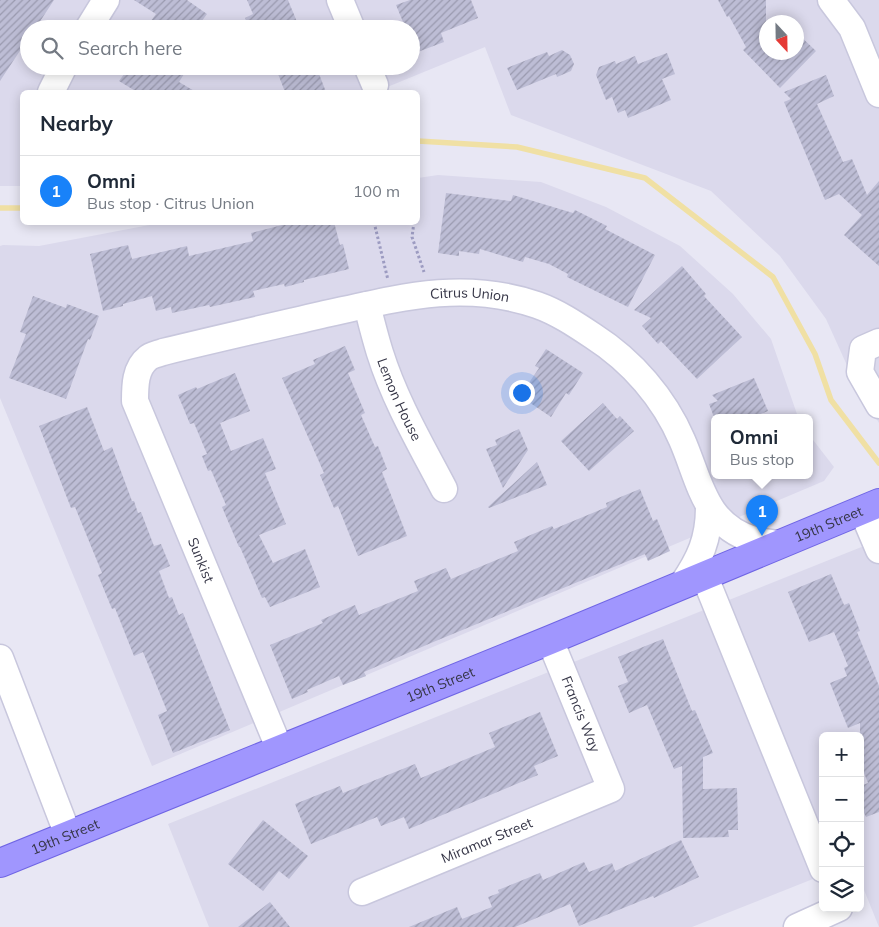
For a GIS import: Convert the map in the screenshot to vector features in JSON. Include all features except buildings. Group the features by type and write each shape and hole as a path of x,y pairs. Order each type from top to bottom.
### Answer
{"main road":[{"name":"19th Street","path":"0,863 550,640 871,507"}],"street":[{"path":"94,20 106,0"},
{"path":"340,0 348,20"},
{"path":"831,0 852,28 879,94"},
{"path":"52,90 60,75"},
{"name":"Citrus Union","path":"139,369 148,358 163,352 406,296 466,292 498,295 537,305 571,321 603,342 627,362 650,387 669,414 682,440 709,507 717,518 737,532 753,540 780,544"},
{"name":"Lemon House","path":"367,305 380,354 394,389 414,433 444,489"},
{"path":"879,342 863,349 860,372 879,405"},
{"name":"Sunkist","path":"139,369 135,383 135,401 280,750"},
{"name":"Citrus Union","path":"693,580 696,565 703,548 709,520 709,507"},
{"path":"871,507 879,550"},
{"path":"693,580 822,867"},
{"name":"Francis Way","path":"550,640 611,788"},
{"path":"0,658 68,835"},
{"name":"Miramar Street","path":"362,892 611,788"},
{"path":"797,927 830,912"}],"path":[{"path":"375,225 388,281"},
{"path":"414,225 412,237 424,274"}],"shaded area":[{"path":"0,0 879,0 879,423 855,383 826,319 780,256 711,191 511,115 485,47 420,74 420,20 20,20 20,75 417,75 380,90 20,90 20,186 0,186"},
{"path":"438,175 541,182 606,207 680,246 733,294 771,339 797,414 711,414 711,479 813,479 813,440 834,467 824,481 152,766 0,398 0,246 39,246 149,225 420,225 420,178"},
{"path":"879,540 879,927 864,890 864,732 819,732 819,877 692,927 209,927 168,824"}],"waterway":[{"path":"420,141 517,147 645,178 773,277 815,354 831,400 879,463"},
{"path":"0,208 20,208"}],"place":[{"name":"Omni","path":"762,536"}]}
